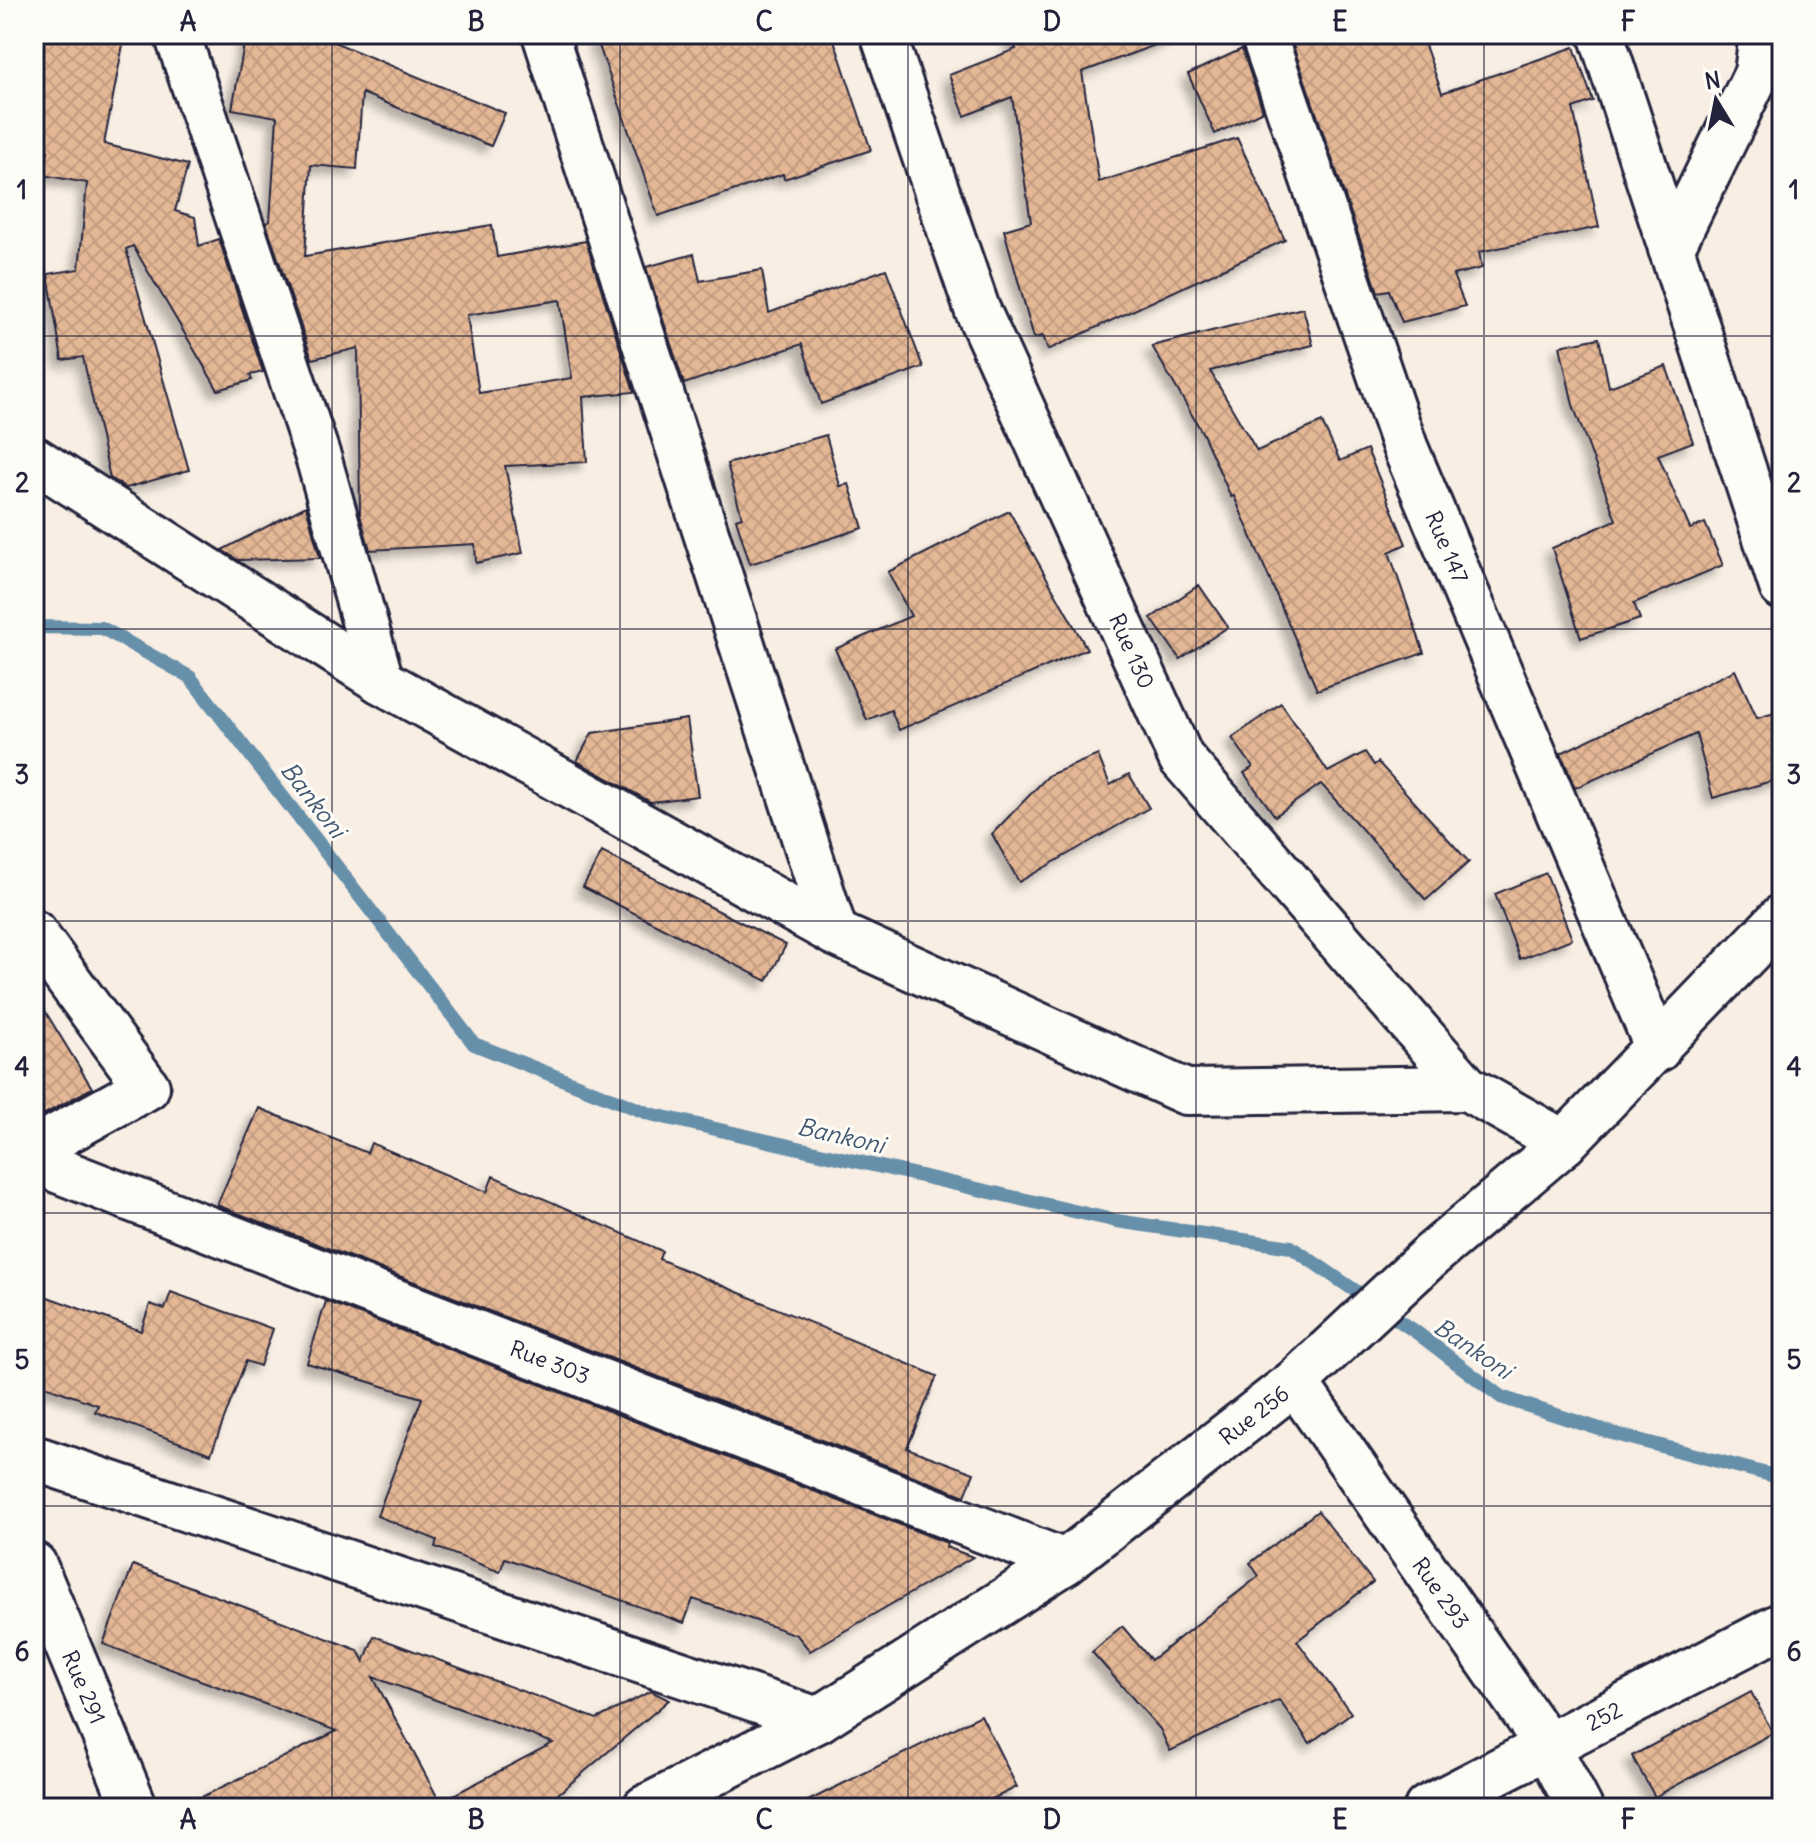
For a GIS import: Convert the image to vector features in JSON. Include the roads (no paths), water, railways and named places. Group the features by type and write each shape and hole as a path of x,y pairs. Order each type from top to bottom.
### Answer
{"street":[{"path":"177,34 319,460 381,681"},
{"path":"545,34 835,933"},
{"name":"Rue 130","path":"883,34 977,309 1181,758 1467,1088 1564,1143"},
{"name":"Rue 147","path":"1263,34 1405,447 1658,1049"},
{"path":"1601,34 1782,587"},
{"path":"1671,249 1767,65"},
{"path":"34,459 381,681 835,933 1186,1092 1467,1088"},
{"name":"Rue 256","path":"645,1808 818,1720 1065,1562 1295,1382 1429,1257 1564,1143 1782,917"},
{"path":"34,933 147,1087 34,1149"},
{"name":"Rue 303","path":"34,1161 1065,1562"},
{"name":"Rue 293","path":"1295,1382 1547,1745 1580,1808"},
{"path":"37,1461 818,1720"},
{"name":"Rue 291","path":"34,1565 135,1808"},
{"name":"252","path":"1427,1808 1782,1625"}],"waterway":[{"name":"Bankoni","path":"34,627 102,628 190,677 474,1044 650,1114 1117,1221 1291,1247 1416,1332 1501,1397 1612,1433 1782,1478"}]}
